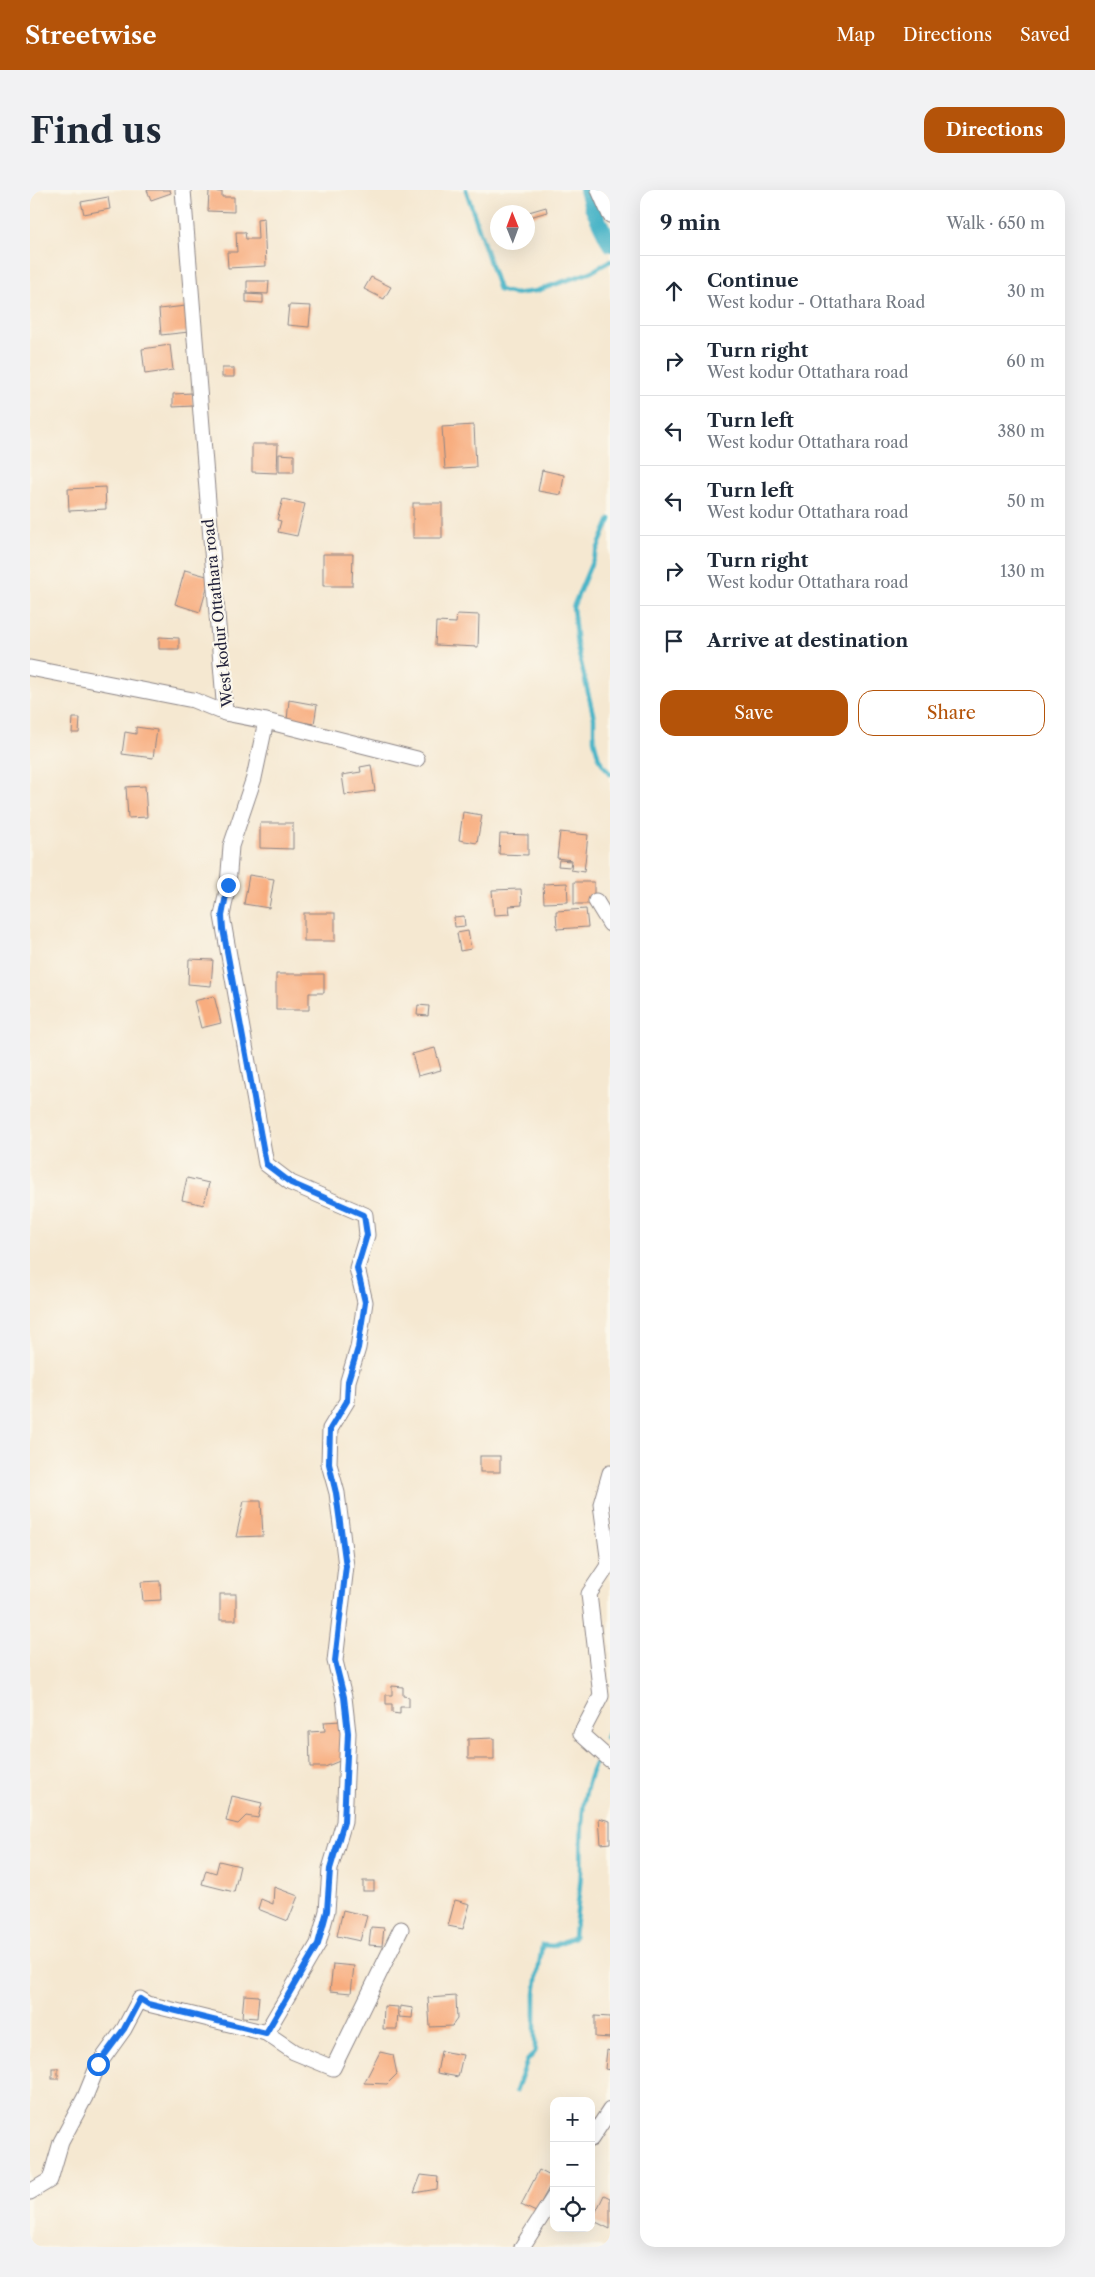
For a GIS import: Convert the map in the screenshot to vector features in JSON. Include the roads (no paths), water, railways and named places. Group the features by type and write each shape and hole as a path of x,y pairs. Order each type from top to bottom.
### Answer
{"street":[{"name":"West kodur Ottathara road","path":"183,190 225,713 266,721 417,759"},
{"path":"599,190 610,216"},
{"path":"30,668 193,700 225,713"},
{"path":"266,721 254,778 231,846 228,885 222,916 266,1164 291,1183 364,1215 367,1235 357,1268 365,1302 358,1348 348,1381 347,1401 330,1429 329,1464 336,1493 346,1566 335,1661 344,1697 348,1733 344,1822 330,1869 327,1911 318,1944 266,2033"},
{"path":"596,901 610,924"},
{"path":"610,1473 601,1504 609,1564 589,1594 601,1696 581,1734 610,1760"},
{"path":"30,2192 50,2180 61,2142 85,2097 98,2064 124,2029 140,1999 148,2004 266,2033 294,2052 333,2068 401,1929"},
{"path":"595,2133 610,2110"},
{"path":"522,2247 550,2203"}],"waterway":[{"path":"466,190 499,290 514,294 536,291 591,272 610,261"},
{"path":"587,190 592,207 610,244"},
{"path":"610,519 573,607 577,646 594,718 594,740 599,759 610,774"},
{"path":"606,1738 610,1729"},
{"path":"516,2091 527,2061 535,2052 535,1994 542,1945 553,1946 574,1937 580,1880 584,1803 586,1790 595,1764"}]}
